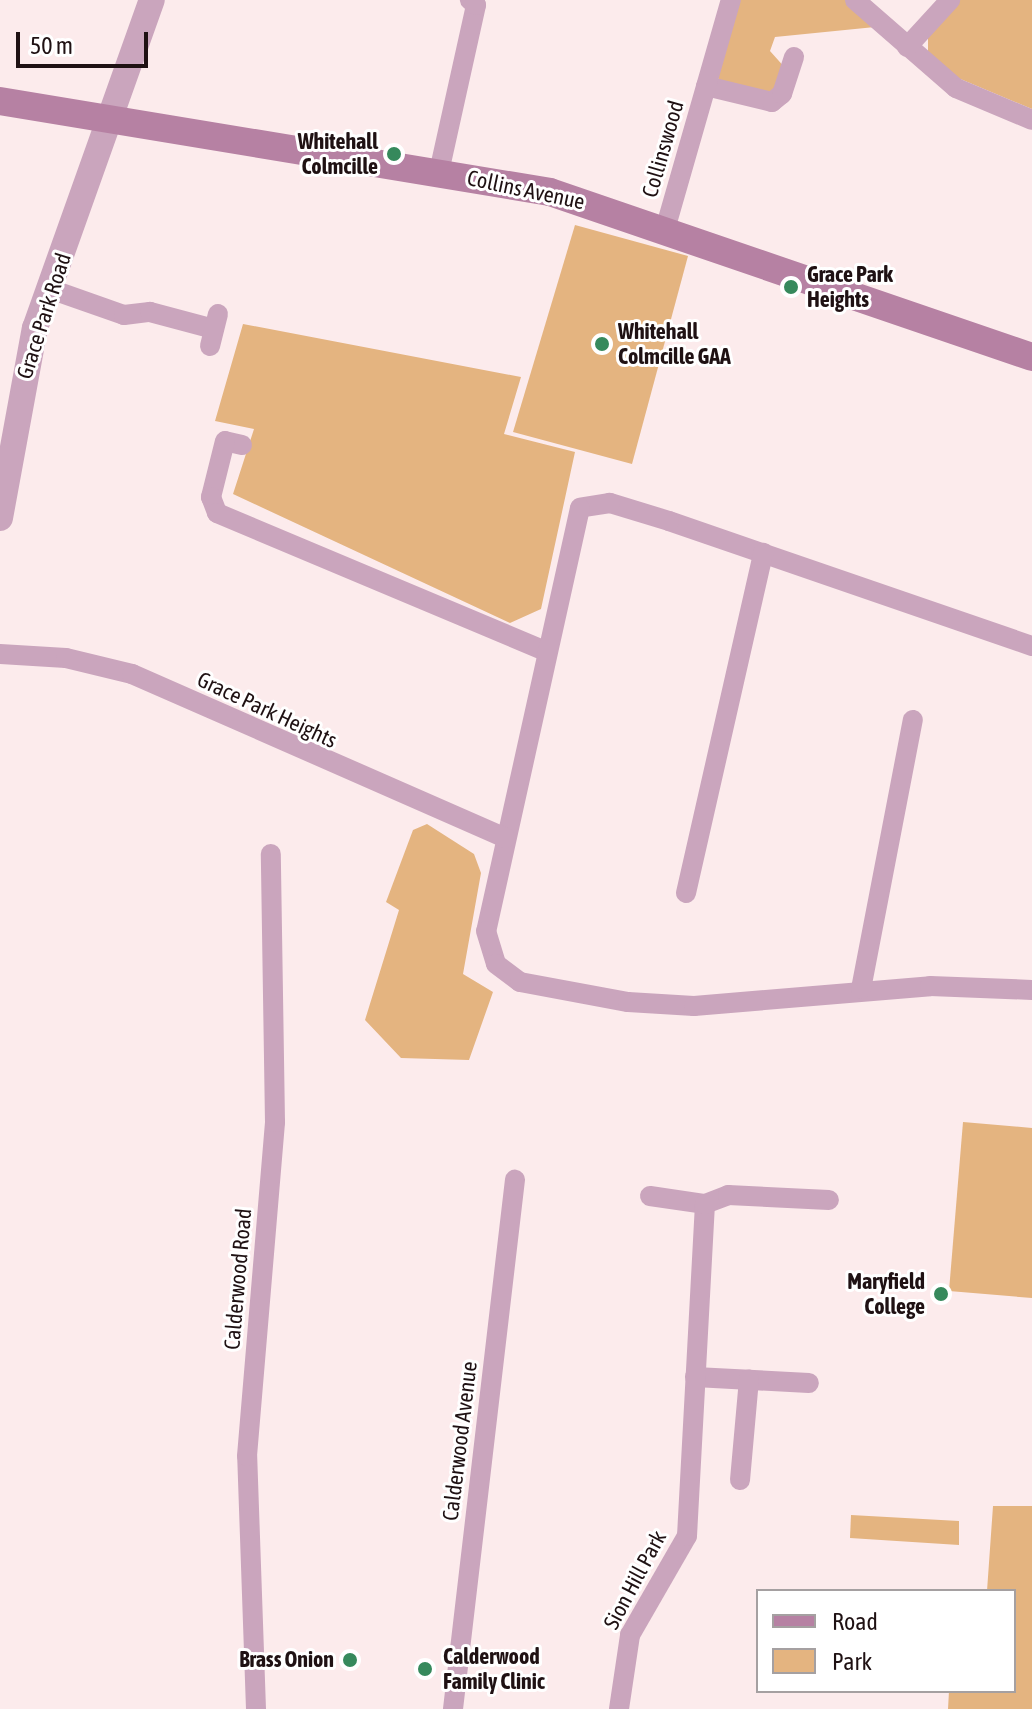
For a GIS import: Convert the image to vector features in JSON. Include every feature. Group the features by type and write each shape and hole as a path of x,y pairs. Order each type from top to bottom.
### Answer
{"main road":[{"name":"Collins Avenue","path":"0,101 550,192 666,226 1032,357"}],"street":[{"name":"Grace Park Road","path":"0,518 15,412 50,289 113,120 152,0"},
{"path":"439,172 476,5 470,0"},
{"name":"Collinswood","path":"666,226 731,0"},
{"path":"855,0 956,88 1032,120"},
{"path":"907,47 950,0"},
{"name":"Collinswood","path":"706,86 772,102 794,57"},
{"path":"50,289 124,315 150,312 214,330"},
{"path":"242,445 225,441 211,497 217,513 545,651"},
{"path":"1032,646 610,503 580,508 545,651 486,931 496,964 520,982 694,1006 861,989 1032,990"},
{"path":"686,893 763,553"},
{"name":"Grace Park Heights","path":"0,654 66,658 132,674 506,838"},
{"path":"861,989 913,720"},
{"name":"Calderwood Road","path":"256,1709 247,1456 275,1122 271,854"},
{"name":"Calderwood Avenue","path":"453,1709 515,1180"},
{"path":"650,1196 705,1204 728,1195 829,1200"},
{"name":"Sion Hill Park","path":"619,1709 630,1635 687,1536 705,1204"},
{"path":"695,1377 809,1383"},
{"path":"740,1480 749,1379"}],"green space":[{"path":"739,0 845,0 875,27 775,37 770,51 787,70 773,96 723,86 718,78"},
{"path":"960,0 1032,0 1032,109 958,78 928,52 928,36"},
{"name":"Whitehall Colmcille GAA","path":"575,225 688,256 632,464 513,432"},
{"path":"243,324 521,377 504,434 575,452 541,609 510,623 233,494 254,429 215,421"},
{"path":"427,824 474,854 481,873 463,974 493,992 469,1060 401,1058 365,1020 399,910 386,902 413,830"},
{"path":"963,1122 1032,1128 1032,1298 949,1291"},
{"path":"993,1506 1032,1506 1032,1709 948,1709 949,1693 1016,1693 1016,1589 987,1589"},
{"path":"851,1515 959,1521 959,1545 850,1538"}],"place":[{"name":"Whitehall Colmcille","path":"394,154"},
{"name":"Grace Park Heights","path":"791,287"},
{"name":"Whitehall Colmcille GAA","path":"602,344"},
{"name":"Maryfield College","path":"941,1294"},
{"name":"Brass Onion","path":"350,1660"},
{"name":"Calderwood Family Clinic","path":"425,1669"}]}
